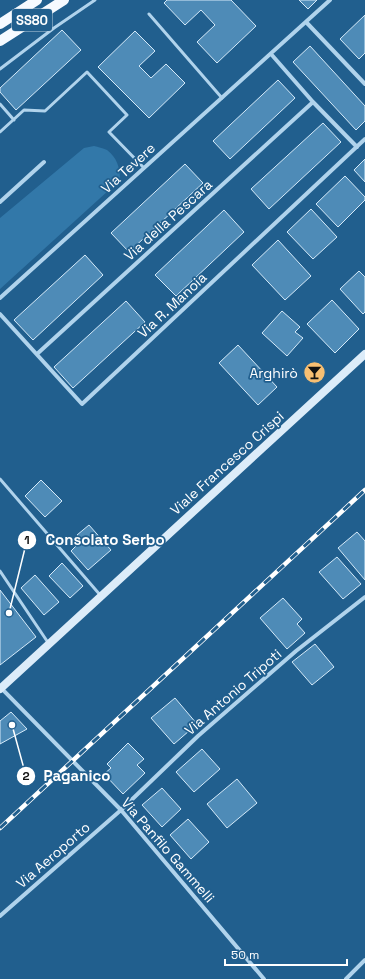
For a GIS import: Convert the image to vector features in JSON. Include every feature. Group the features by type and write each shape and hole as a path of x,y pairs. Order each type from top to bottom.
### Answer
{"main road":[{"name":"SS80","path":"0,24 36,0"},
{"name":"SS80","path":"0,41 64,0"}],"street":[{"name":"Via Tevere","path":"0,298 330,0"},
{"path":"306,22 365,84"},
{"path":"271,54 313,102 357,147"},
{"name":"Via della Pescara","path":"37,354 313,102"},
{"name":"Via R. Manoia","path":"0,314 82,404 365,139"},
{"path":"0,202 44,162"},
{"name":"Viale Francesco Crispi","path":"0,687 49,644 365,354"},
{"name":"Via Antonio Tripoti","path":"121,810 198,736 296,652 365,597"},
{"name":"Via Panfilo Gammelli","path":"0,687 121,810 264,979"},
{"name":"Via Aeroporto","path":"0,916 121,810"},
{"path":"346,979 365,960"}],"lane":[{"path":"0,69 54,28 95,0"},
{"path":"149,14 222,98"},
{"path":"0,132 24,110 45,111 87,72 127,115 109,132 144,168"},
{"path":"0,104 14,120"},
{"path":"0,479 101,596"},
{"path":"0,571 49,644"}],"shaded area":[{"path":"94,146 107,150 113,156 119,167 120,180 0,289 0,218 84,148"}],"building":[{"path":"167,0 231,0 256,26 217,63 197,42 215,25 201,10 185,25 164,3"},
{"path":"299,0 317,0 308,9"},
{"path":"365,15 365,53 359,59 340,39"},
{"path":"62,30 81,50 16,110 0,92 0,88"},
{"path":"135,31 155,51 139,66 151,78 166,64 185,83 149,118 98,67"},
{"path":"310,46 365,106 365,121 356,130 293,62"},
{"path":"278,80 295,98 230,159 213,141"},
{"path":"323,123 341,142 269,209 251,189"},
{"path":"365,159 365,182 354,170"},
{"path":"185,164 203,183 129,252 111,233"},
{"path":"345,176 365,197 365,200 338,227 316,204"},
{"path":"311,209 337,237 313,259 287,232"},
{"path":"224,210 244,232 176,296 155,275"},
{"path":"278,240 311,276 285,300 252,265"},
{"path":"85,255 103,275 33,340 14,320"},
{"path":"359,271 365,277 365,312 363,314 340,289"},
{"path":"332,300 359,329 335,353 307,324"},
{"path":"126,301 145,322 73,388 54,367"},
{"path":"282,311 300,327 295,332 303,338 287,356 262,333"},
{"path":"238,345 277,387 258,405 219,363"},
{"path":"41,480 62,501 45,517 25,496"},
{"path":"89,525 111,550 88,570 71,551 82,540 77,535"},
{"path":"357,532 365,541 365,580 338,548"},
{"path":"337,557 361,584 343,599 319,572"},
{"path":"62,563 83,586 70,598 49,576"},
{"path":"35,575 59,602 44,615 21,588"},
{"path":"0,590 36,637 0,665"},
{"path":"283,598 302,619 297,624 305,633 287,649 260,618"},
{"path":"315,644 334,667 312,685 292,662"},
{"path":"175,698 197,724 174,744 151,718"},
{"path":"11,712 27,729 0,744 0,721"},
{"path":"128,743 144,759 137,765 145,773 123,794 104,774 111,768 107,764"},
{"path":"202,749 220,769 194,792 176,772"},
{"path":"237,779 257,803 227,828 207,804"},
{"path":"162,788 181,809 162,827 142,805"},
{"path":"188,819 209,842 191,859 170,835"}],"railway":[{"path":"0,828 365,490"}],"place":[{"name":"Arghirò","path":"314,373"},
{"name":"Consolato Serbo","path":"9,613"},
{"name":"Paganico","path":"12,725"}]}
